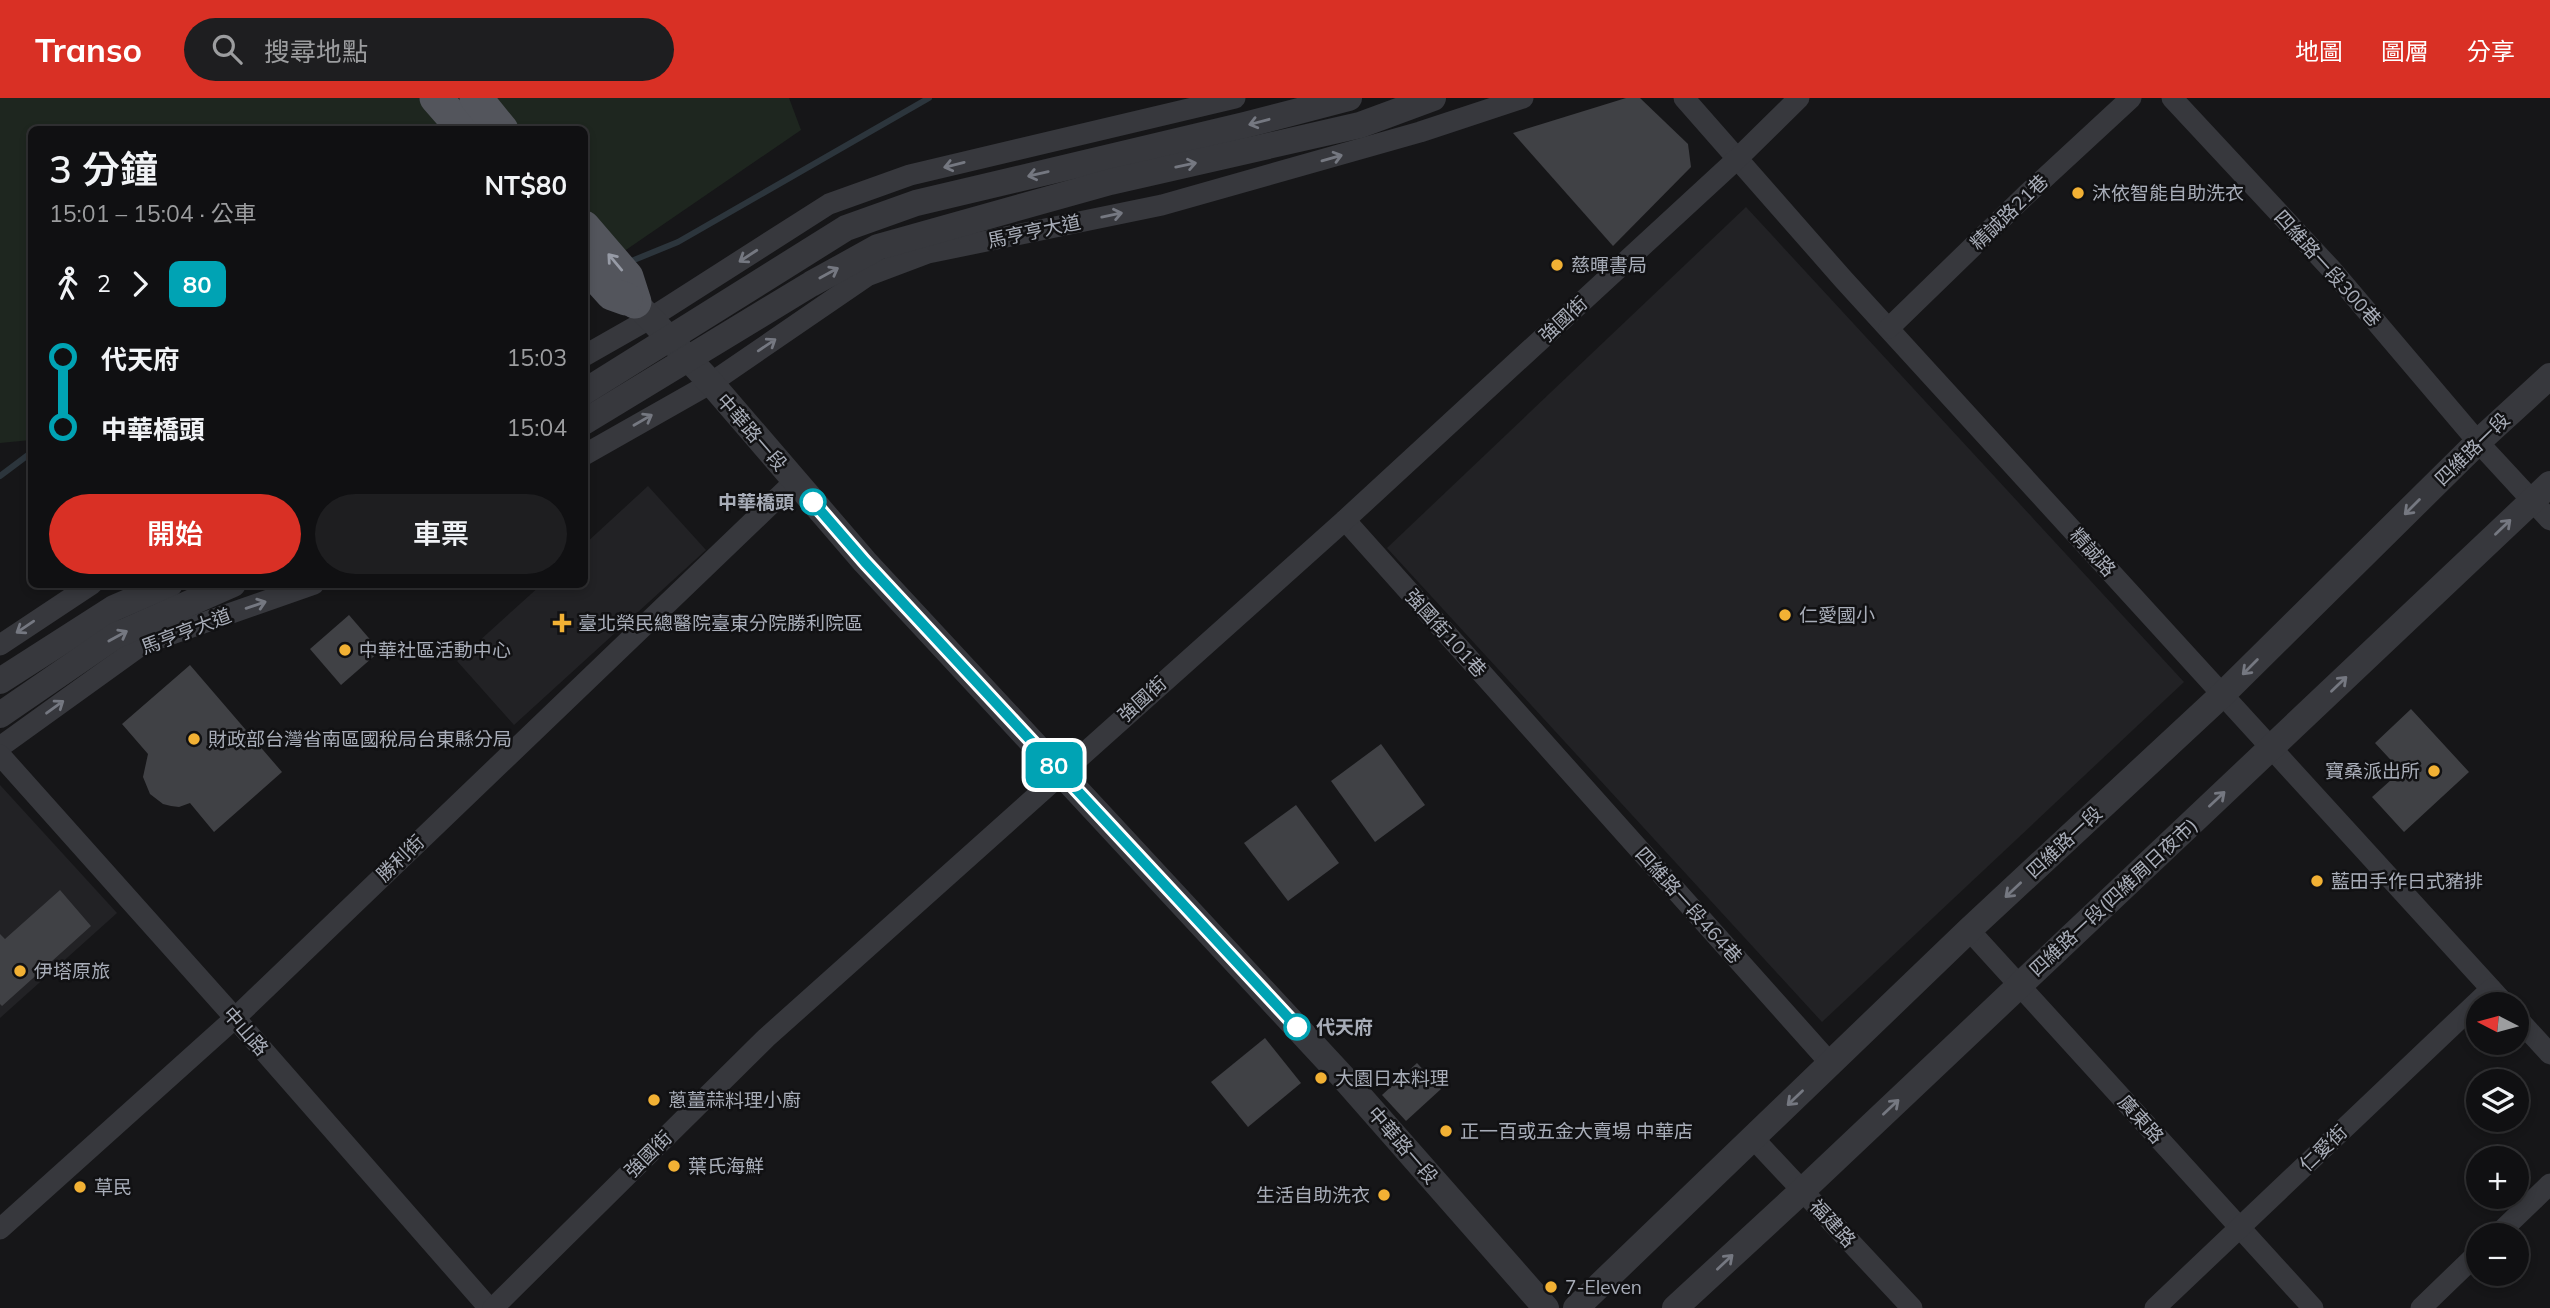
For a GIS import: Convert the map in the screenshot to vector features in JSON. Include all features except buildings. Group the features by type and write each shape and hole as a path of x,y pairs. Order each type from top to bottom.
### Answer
{"main road":[{"path":"436,98 460,126"},
{"path":"476,98 499,126"},
{"path":"588,232 627,277 642,311"},
{"path":"588,267 612,294 642,311"}],"street":[{"path":"588,353 642,311 829,204 910,175 1235,98"},
{"path":"588,389 846,228 916,203 1349,98"},
{"name":"馬亨亨大道","path":"1363,136 1433,98"},
{"name":"馬亨亨大道","path":"588,453 710,383 867,276 925,243 1110,182 1363,136 1523,98"},
{"name":"精誠路","path":"1684,98 1889,328 2493,992"},
{"name":"強國街","path":"491,1308 766,1038 1060,772 1345,520 1737,159 1799,98"},
{"name":"精誠路21巷","path":"1889,328 2026,195 2132,98"},
{"name":"四維路一段300巷","path":"2172,98 2332,270 2478,442 2541,492 2550,520"},
{"path":"910,175 916,203"},
{"name":"馬亨亨大道","path":"588,419 811,284 878,247 925,243"},
{"name":"中華路一段","path":"642,311 710,383 865,562 1342,1076 1546,1308"},
{"name":"四維路一段","path":"1576,1308 1969,930 2223,694 2478,442 2550,376"},
{"name":"勝利街","path":"0,1229 235,1018 794,481"},
{"name":"四維路一段(四維周日夜市)","path":"1675,1308 1803,1191 2541,492"},
{"name":"強國街101巷","path":"1345,520 1547,746"},
{"path":"0,645 86,588"},
{"path":"0,681 114,608 161,588"},
{"name":"馬亨亨大道","path":"0,715 115,636 224,588"},
{"name":"馬亨亨大道","path":"0,747 143,644 303,588"},
{"name":"四維路一段464巷","path":"1547,746 1831,1064"},
{"name":"中山路","path":"0,755 491,1308"},
{"name":"廣東路","path":"1969,930 2313,1308"},
{"name":"仁愛街","path":"2155,1308 2239,1227 2466,1025"},
{"path":"2529,1031 2550,1054"},
{"name":"福建路","path":"1753,1138 1912,1308"},
{"path":"2510,1223 2550,1184"},
{"path":"2421,1308 2466,1265"}],"shaded area":[{"path":"0,98 789,98 801,130 588,276 588,126 28,126 28,440 0,443"},
{"name":"仁愛國小","path":"1746,207 2184,682 1822,1022 1387,548"},
{"name":"臺北榮民總醫院臺東分院勝利院區","path":"648,486 706,550 514,725 457,661 538,588 588,588 588,541"},
{"path":"0,785 117,913 0,1018"}],"waterway":[{"path":"629,262 678,242 929,98"},
{"path":"0,476 28,455"}],"bus line":[{"name":"80","path":"813,502 865,562 1297,1027"}],"place":[{"name":"沐依智能自助洗衣","path":"2078,193"},
{"name":"慈暉書局","path":"1557,265"},
{"name":"中華橋頭","path":"813,502"},
{"name":"仁愛國小","path":"1785,615"},
{"name":"臺北榮民總醫院臺東分院勝利院區","path":"562,623"},
{"name":"中華社區活動中心","path":"345,650"},
{"name":"財政部台灣省南區國稅局台東縣分局","path":"194,739"},
{"name":"寶桑派出所","path":"2434,771"},
{"name":"藍田手作日式豬排","path":"2317,881"},
{"name":"伊塔原旅","path":"20,971"},
{"name":"代天府","path":"1297,1027"},
{"name":"大園日本料理","path":"1321,1078"},
{"name":"蔥薑蒜料理小廚","path":"654,1100"},
{"name":"正一百或五金大賣場 中華店","path":"1446,1131"},
{"name":"葉氏海鮮","path":"674,1166"},
{"name":"草民","path":"80,1187"},
{"name":"生活自助洗衣","path":"1384,1195"},
{"name":"7-Eleven","path":"1551,1287"}]}
